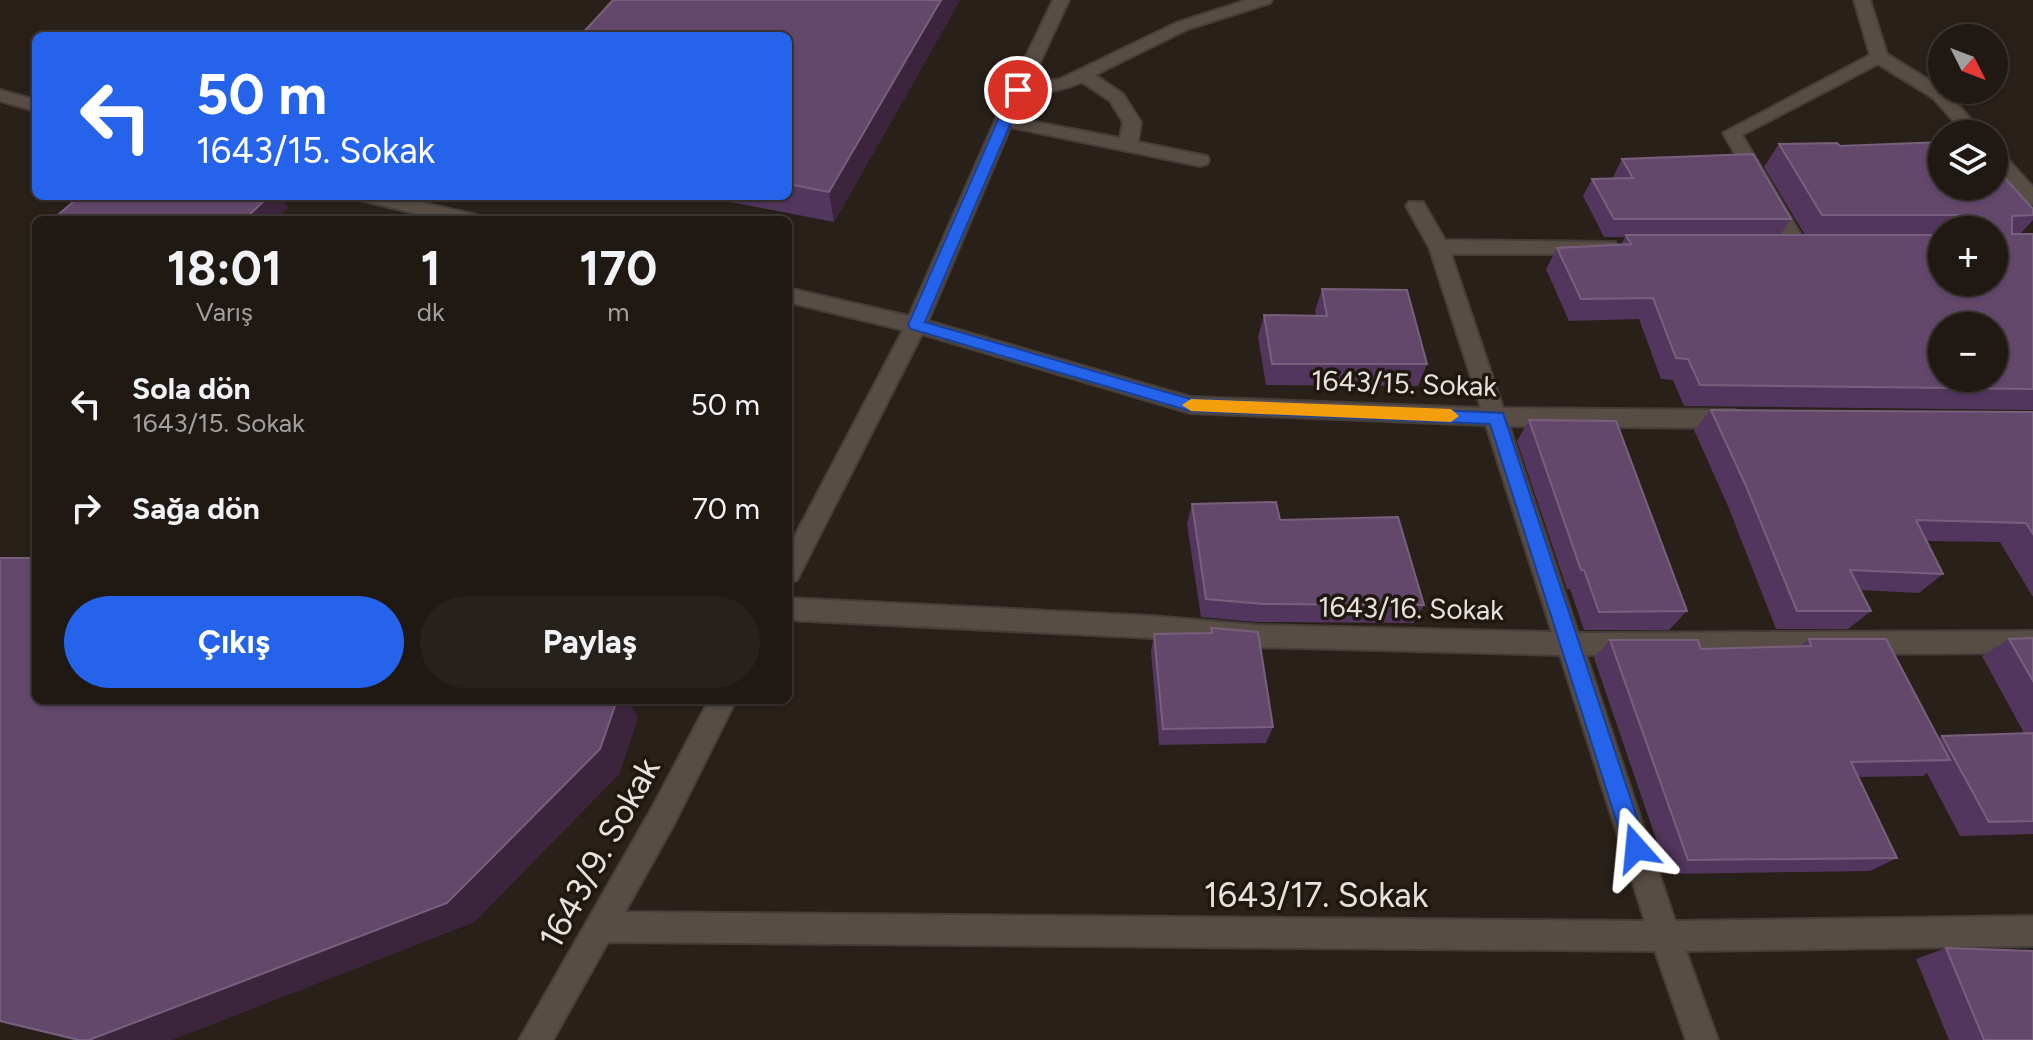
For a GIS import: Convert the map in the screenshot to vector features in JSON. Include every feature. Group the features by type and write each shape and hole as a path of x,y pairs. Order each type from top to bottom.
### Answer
{"street":[{"path":"792,565 916,325 1004,121 1061,0"},
{"path":"1018,90 1064,84 1182,26 1264,0"},
{"path":"1862,0 1879,57 1939,94 1962,120"},
{"path":"1767,247 1806,247 1732,133 1879,57"},
{"path":"1082,74 1103,86 1132,122 1128,146"},
{"path":"0,95 32,105"},
{"path":"1004,121 1200,160"},
{"path":"2008,171 2033,199"},
{"path":"384,200 452,216"},
{"path":"1416,206 1439,247 1702,1040"},
{"path":"1439,247 1626,247"},
{"name":"1643/15. Sokak","path":"792,296 916,325 1190,405 1497,417 1765,419"},
{"name":"1643/16. Sokak","path":"792,609 1152,627 1256,636 1569,644 2033,642"},
{"name":"1643/9. Sokak","path":"535,1040 663,816 721,704"},
{"name":"1643/17. Sokak","path":"599,927 1665,936 2033,931"}],"building":[{"path":"613,0 941,0 829,192 792,185 792,32 584,32"},
{"path":"1837,143 1840,146 1928,143 1928,200 2008,200 2008,181 2033,209 2033,215 2012,216 2012,234 2033,234 2033,389 2008,389 2008,312 1928,312 1928,388 1700,385 1688,359 1676,358 1653,298 1581,299 1557,248 1631,244 1626,235 1928,235 1928,296 2008,296 2008,216 1822,215 1779,144"},
{"path":"1753,154 1791,219 1614,219 1592,179 1633,178 1622,159"},
{"path":"75,200 265,200 248,216 57,216"},
{"path":"1322,289 1407,290 1427,364 1272,364 1264,315 1327,316"},
{"path":"1711,410 2033,412 2033,534 2026,523 1916,520 1943,574 1850,570 1871,611 1797,611"},
{"path":"1529,420 1616,421 1687,611 1599,612 1584,570 1581,570"},
{"path":"1276,502 1280,520 1398,517 1424,605 1263,604 1206,599 1192,504"},
{"path":"0,558 32,558 32,704 616,704 600,749 447,903 89,1040 0,1021"},
{"path":"1211,628 1258,632 1273,727 1163,729 1154,634 1212,633"},
{"path":"2033,638 2033,681 2009,639"},
{"path":"1809,639 1886,639 1950,760 1851,762 1897,858 1688,860 1610,640 1698,640 1701,649 1811,646"},
{"path":"2033,733 2033,821 1989,822 1942,736"},
{"path":"1946,948 2033,951 2033,1040 1984,1040"}],"slow traffic":[{"path":"1191,405 1451,416"}],"route":[{"path":"1018,90 916,325 1190,405 1497,417 1636,848"}]}
